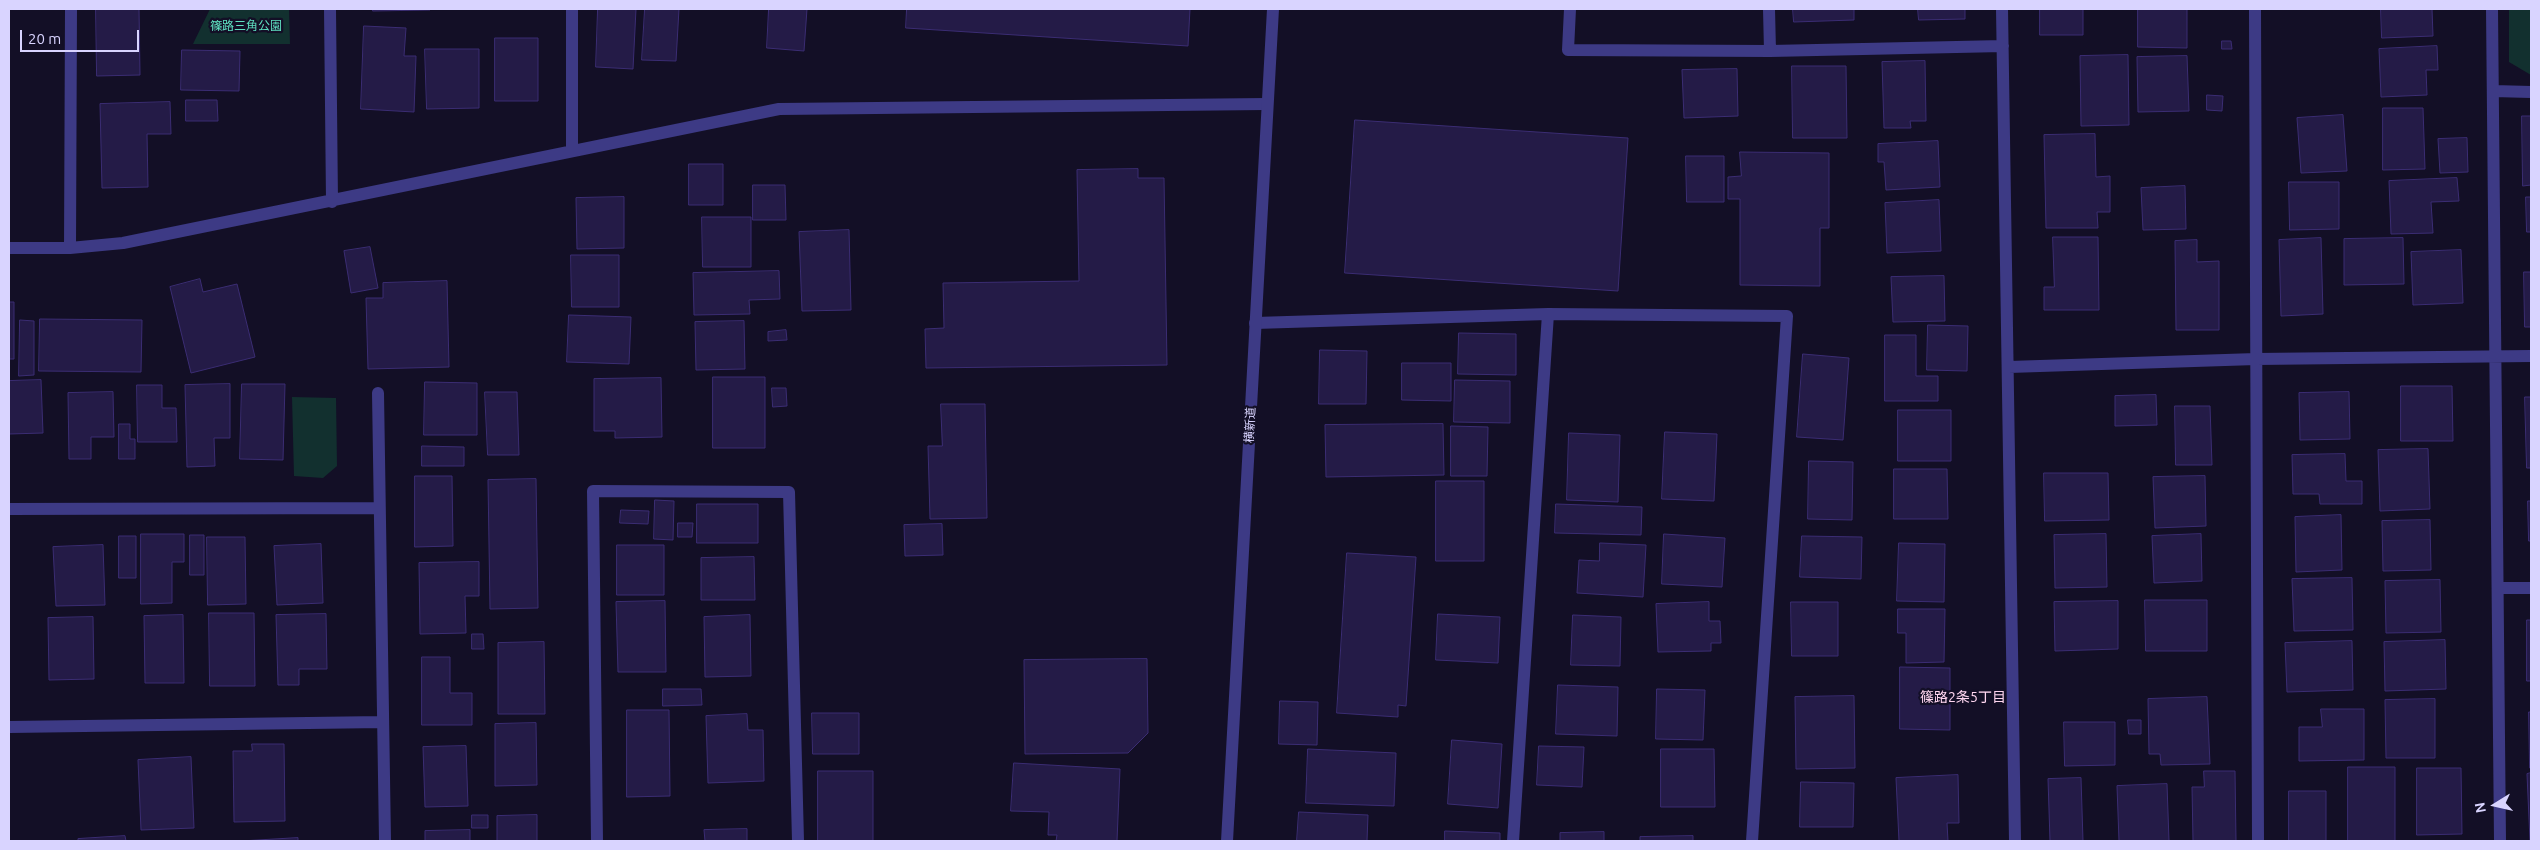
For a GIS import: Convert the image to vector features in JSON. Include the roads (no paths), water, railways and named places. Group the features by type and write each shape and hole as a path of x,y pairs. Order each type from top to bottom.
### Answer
{"street":[{"path":"70,248 71,9"},
{"path":"330,9 332,202"},
{"path":"572,9 572,150"},
{"name":"横新道","path":"1227,841 1266,104 1273,9"},
{"path":"1570,9 1568,50 1770,51 2002,46"},
{"path":"1769,9 1770,51"},
{"path":"2002,9 2009,367 2014,841"},
{"path":"2255,9 2258,841"},
{"path":"2492,9 2500,841"},
{"path":"2493,92 2531,92"},
{"path":"9,248 70,248 123,242 332,202 572,150 779,109 1266,104"},
{"path":"1514,841 1548,314"},
{"path":"1255,322 1548,314 1787,316 1752,841"},
{"path":"2009,367 2256,359 2531,356"},
{"path":"378,393 378,508 385,841"},
{"path":"597,841 593,491 789,492 798,841"},
{"path":"9,509 378,508"},
{"path":"2498,588 2531,588"},
{"path":"9,727 383,722"}],"district":[{"name":"篠路2条5丁目","path":"1963,697"}],"park label":[{"name":"篠路三角公園","path":"246,26"}]}
